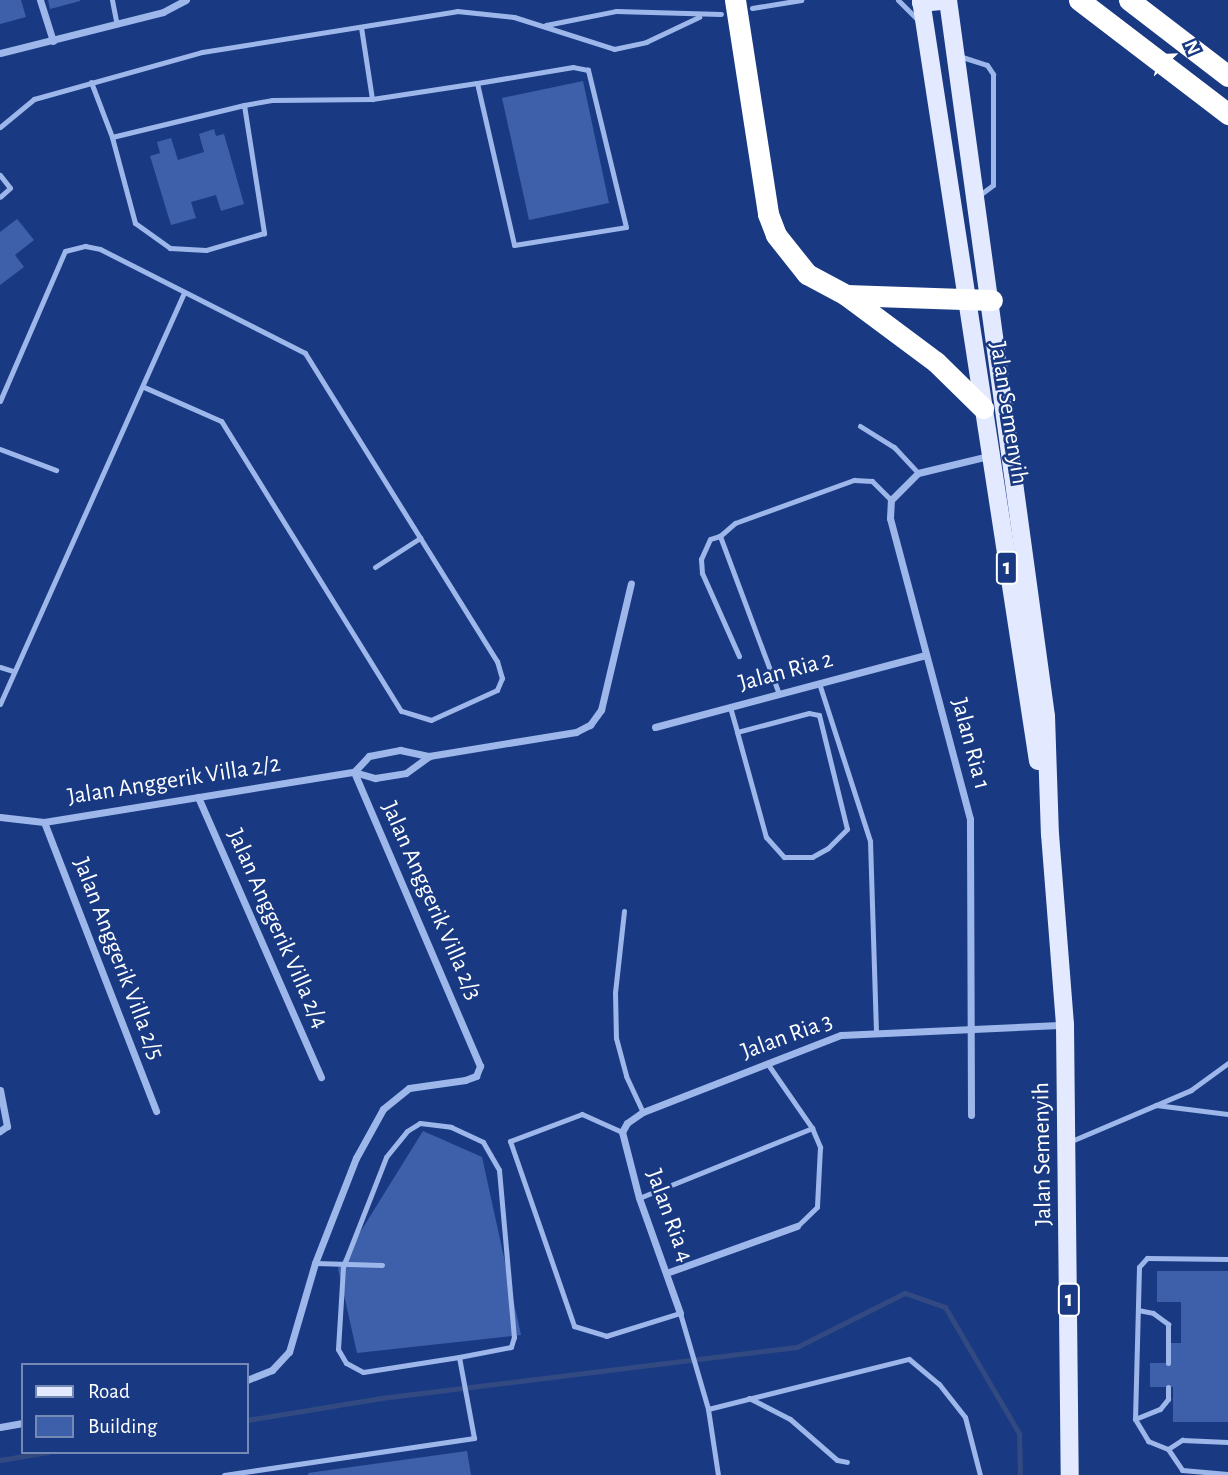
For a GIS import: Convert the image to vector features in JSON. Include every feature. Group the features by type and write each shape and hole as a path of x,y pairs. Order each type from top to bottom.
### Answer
{"highway":[{"path":"1129,0 1228,76"},
{"path":"1085,4 1228,114"},
{"path":"736,7 768,214 776,235 807,274 846,295 936,362 983,408"},
{"path":"846,295 992,300"}],"main road":[{"name":"Jalan Semenyih","path":"948,0 992,300 1046,716 1050,834 1066,1025 1070,1475"},
{"path":"921,2 948,0"},
{"name":"Jalan Semenyih","path":"921,2 989,456 1050,834"}],"street":[{"path":"40,0 53,41"},
{"path":"0,53 163,12 186,0"},
{"path":"891,500 900,486 918,473 989,456"},
{"name":"Jalan Ria 1","path":"891,500 890,518 970,818 971,1115"},
{"name":"Jalan Anggerik Villa 2/2","path":"354,772 369,756 400,750 429,756 568,733 590,725 601,710 631,583"},
{"name":"Jalan Ria 2","path":"655,727 926,655"},
{"name":"Jalan Anggerik Villa 2/2","path":"0,817 44,822 354,772 375,778 406,773 429,756"},
{"name":"Jalan Anggerik Villa 2/3","path":"315,1263 356,1158 383,1109 410,1088 476,1076 480,1066 354,772"},
{"name":"Jalan Anggerik Villa 2/4","path":"198,797 321,1077"},
{"name":"Jalan Anggerik Villa 2/5","path":"44,822 156,1111"},
{"name":"Jalan Ria 3","path":"622,1132 626,1123 643,1112 841,1035 1066,1025"},
{"path":"0,1090 3,1129"},
{"name":"Jalan Ria 4","path":"622,1132 639,1198 669,1272 680,1312"},
{"path":"669,1272 797,1226"},
{"path":"248,1380 272,1370 289,1352 315,1263"},
{"path":"0,1427 21,1423"}],"lane":[{"path":"112,0 117,25"},
{"path":"0,127 34,99 202,52 457,11 546,25 614,49 646,42 699,17 736,7 801,0"},
{"path":"898,0 923,26"},
{"path":"546,25 616,11 699,17"},
{"path":"361,27 372,99"},
{"path":"956,55 976,59 993,74 993,185 976,197"},
{"path":"112,137 244,105 372,99 573,66 588,70 626,227 514,245 477,83"},
{"path":"91,82 112,137 135,223 170,248 206,250 264,233 244,105"},
{"path":"0,175 10,188 0,197"},
{"path":"0,401 65,251 85,246 100,249 305,353 497,661 502,678 497,690 431,720 401,711 221,421 144,387"},
{"path":"0,704 184,293"},
{"path":"860,426 894,447 918,473"},
{"path":"0,449 56,470"},
{"path":"739,656 702,573 701,559 710,539 720,536 735,523 854,480 872,481 891,500"},
{"path":"720,536 779,694"},
{"path":"376,567 420,538"},
{"path":"0,667 13,671"},
{"path":"819,683 870,841 876,1034"},
{"path":"730,707 766,837 784,857 812,857 828,848 847,829 819,715 809,713 737,732"},
{"path":"624,911 615,992 617,1038 626,1076 643,1112"},
{"path":"767,1063 812,1128 822,1161 817,1207 797,1226"},
{"path":"1069,1142 1191,1090 1228,1063"},
{"path":"1156,1105 1228,1114"},
{"path":"622,1132 582,1114 510,1142 574,1325 606,1336 680,1312 708,1409 718,1475"},
{"path":"420,1123 451,1127 482,1142 499,1170 514,1337 511,1347 459,1357 363,1373 346,1363 338,1349 343,1267 386,1157 407,1130 420,1123"},
{"path":"639,1198 812,1128"},
{"path":"1228,1259 1147,1258 1139,1267 1135,1419 1148,1441 1168,1449 1182,1471 1228,1474"},
{"path":"315,1263 343,1267 382,1265"},
{"path":"1138,1310 1153,1313 1168,1324 1168,1363"},
{"path":"224,1475 474,1438 464,1400 459,1357"},
{"path":"708,1409 909,1359 939,1384 965,1417 980,1475"},
{"path":"1135,1419 1160,1409 1168,1399 1168,1387"},
{"path":"749,1398 790,1419 837,1460 847,1462"},
{"path":"1168,1449 1182,1440 1228,1442"}],"building":[{"path":"0,0 21,0 26,17 0,24"},
{"path":"48,0 80,0 80,1 50,9"},
{"path":"583,81 609,203 529,220 502,98"},
{"path":"214,129 216,136 224,134 244,204 221,211 216,195 191,202 196,218 171,225 150,156 160,153 157,142 171,138 178,160 204,152 199,134"},
{"path":"17,219 34,240 15,255 24,267 0,285 0,232"},
{"path":"423,1131 482,1157 521,1335 357,1353 338,1268"},
{"path":"1157,1271 1228,1271 1228,1422 1173,1422 1173,1387 1150,1387 1150,1363 1170,1363 1170,1343 1181,1343 1181,1302 1157,1302"},
{"path":"467,1451 471,1475 308,1475 308,1473"}],"waterway":[{"path":"248,1420 381,1398 797,1347 905,1293 945,1307 1019,1433 1020,1475"},
{"path":"0,1460 36,1454"}]}
